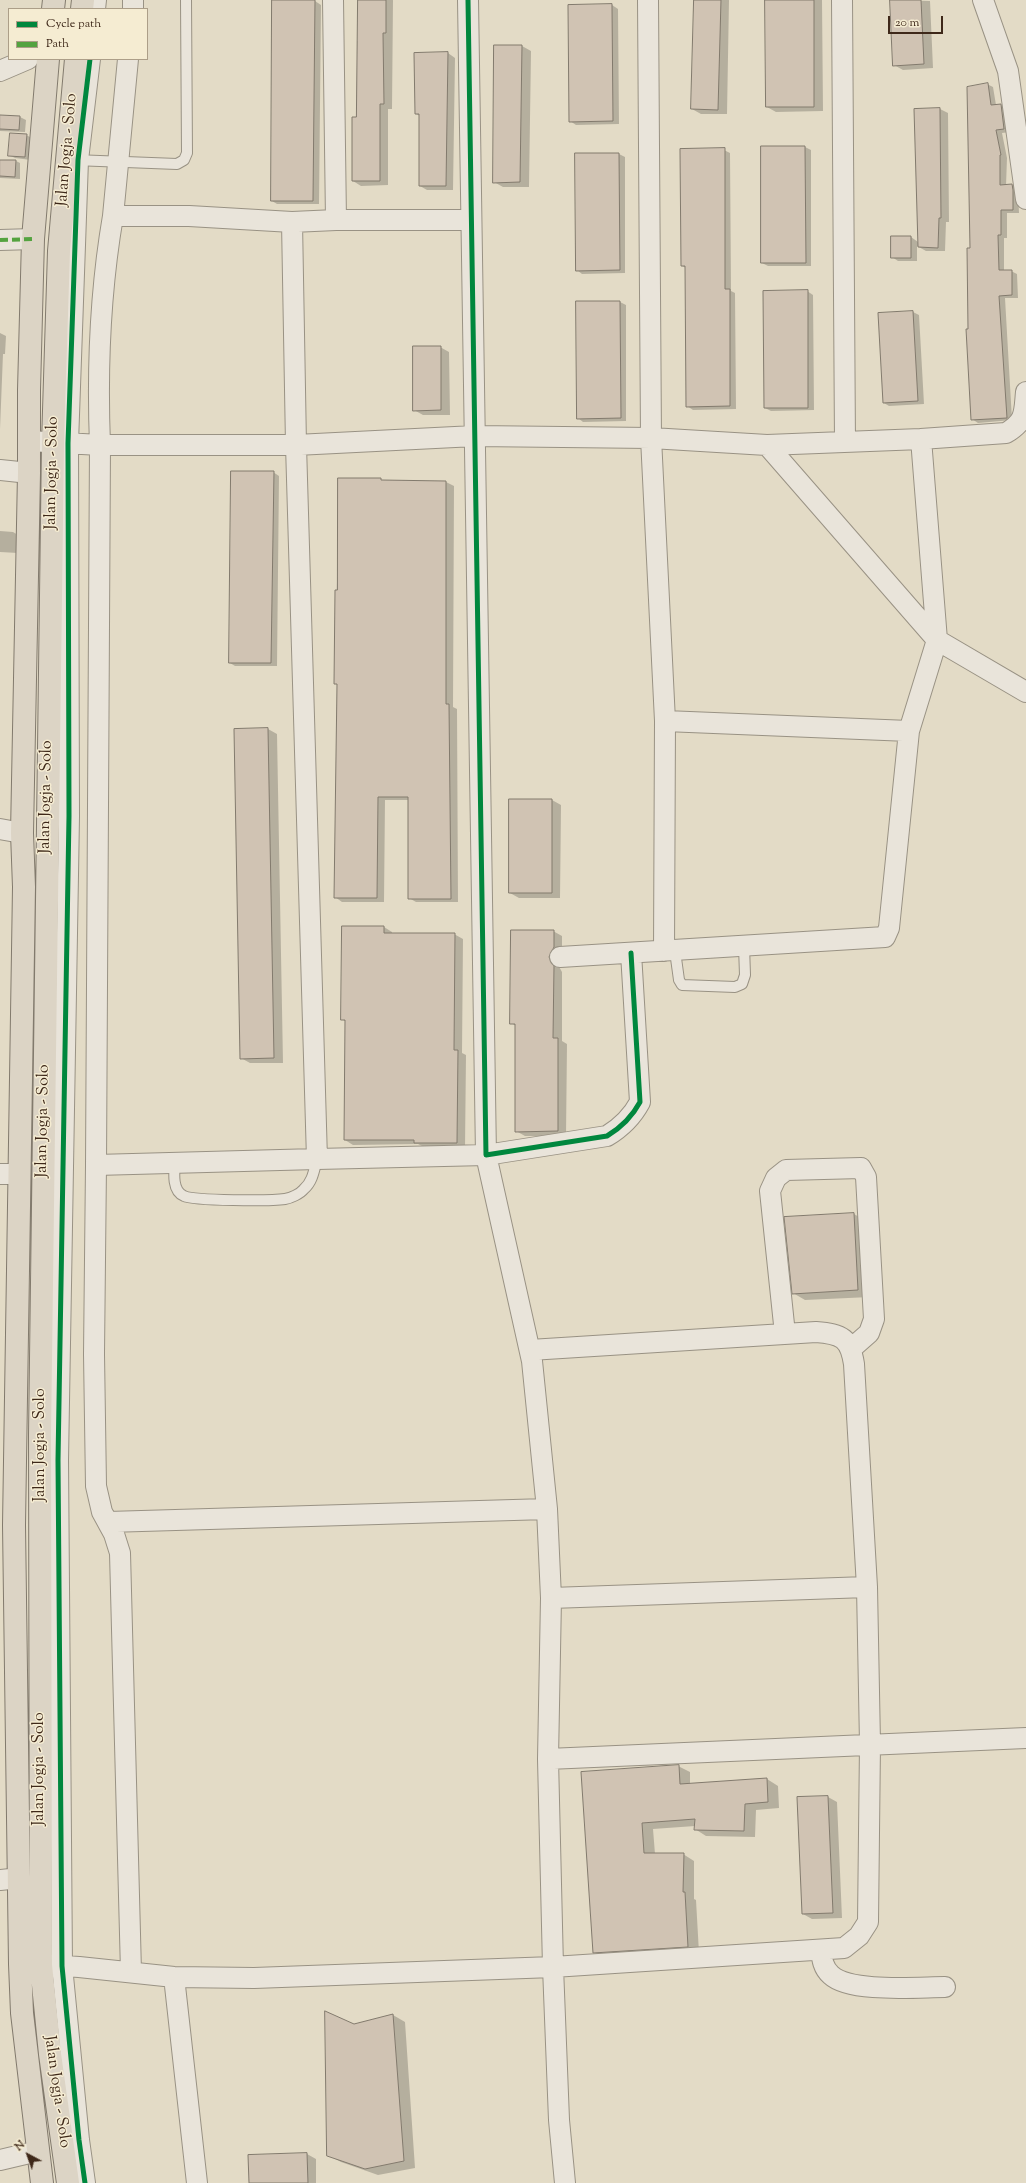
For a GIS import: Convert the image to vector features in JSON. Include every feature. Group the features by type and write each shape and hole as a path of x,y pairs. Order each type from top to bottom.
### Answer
{"highway":[{"name":"Jalan Jogja - Solo","path":"48,60 33,239 22,833 24,887 20,1068 10,1174 7,1526 10,1879 50,2054 68,2183"},
{"name":"Jalan Jogja - Solo","path":"42,2183 22,2013 30,1964 49,1517 46,850 60,512 59,251 72,160 76,60"}],"street":[{"path":"332,0 336,220"},
{"path":"468,0 470,220 475,436 486,1155 530,1350 547,1509 551,1598 548,1759 553,1967 559,2120 565,2183"},
{"path":"648,0 651,438 665,721 669,951"},
{"path":"842,0 844,442"},
{"path":"983,0 1008,71 1026,198"},
{"path":"0,72 26,60"},
{"path":"72,160 90,60"},
{"path":"128,60 119,163 103,285 98,402 100,445 94,1354 96,1486 102,1512 114,1534 120,1553 131,1972"},
{"path":"113,216 189,216 292,222 336,220 470,220"},
{"path":"292,222 296,445 317,1159"},
{"path":"0,240 33,239"},
{"path":"29,441 100,445 296,445 475,436 651,438 766,444 921,439 1006,433 1017,427 1023,418 1026,392"},
{"path":"560,957 881,938 888,934 908,731 937,640 921,439"},
{"path":"766,444 937,640 1026,692"},
{"path":"0,470 29,473"},
{"path":"665,721 908,731"},
{"path":"0,829 22,833"},
{"path":"96,1165 486,1155 607,1136 619,1128 633,1115 640,1102 631,953"},
{"path":"785,1334 770,1191 776,1178 786,1170 861,1168 866,1177 874,1319 869,1333 852,1348"},
{"path":"30,1964 174,1977 254,1978 553,1967 821,1950 844,1948 859,1936 868,1922 870,1744 867,1587 852,1348 841,1337 834,1333 785,1334 530,1350"},
{"path":"108,1522 547,1509"},
{"path":"49,1517 62,1966 79,2140 85,2183"},
{"path":"551,1598 867,1587"},
{"path":"548,1759 1026,1738"},
{"path":"821,1950 823,1962 832,1976 855,1986 945,1987"},
{"path":"174,1977 197,2183"},
{"path":"0,2160 38,2151"}],"lane":[{"path":"72,160 176,164 184,160 187,145 186,0"},
{"path":"669,951 682,985 735,987 742,984 746,975 744,946"},
{"path":"175,1162 174,1175 176,1189 184,1196 213,1199 273,1200 288,1199 304,1190 312,1180 317,1159"}],"building":[{"path":"272,0 315,0 313,201 271,201"},
{"path":"358,0 386,0 386,33 383,33 384,104 380,104 380,181 352,181 352,117 356,117"},
{"path":"694,0 721,0 718,110 691,109"},
{"path":"765,0 814,0 814,107 766,107"},
{"path":"890,0 921,0 924,64 893,66"},
{"path":"612,4 613,121 569,122 568,5"},
{"path":"494,45 522,45 520,182 493,183"},
{"path":"448,52 446,186 419,186 419,114 415,114 414,53"},
{"path":"988,83 991,105 1001,104 1004,129 996,130 1001,155 1000,185 1012,184 1013,190 1013,210 1001,210 1001,235 998,235 999,270 1012,270 1012,295 999,296 1007,418 971,420 966,329 968,329 967,248 970,248 967,87"},
{"path":"940,108 941,218 939,218 938,248 918,247 914,109"},
{"path":"0,115 20,116 19,130 0,129"},
{"path":"10,133 27,134 25,157 8,156"},
{"path":"761,146 805,146 806,263 761,263"},
{"path":"725,148 725,289 730,289 730,406 686,407 685,266 681,266 680,149"},
{"path":"575,153 619,153 620,270 576,271"},
{"path":"0,160 16,160 15,177 0,176"},
{"path":"891,236 911,236 911,258 891,258"},
{"path":"808,290 808,408 764,408 763,291"},
{"path":"576,301 620,301 621,418 577,419"},
{"path":"913,311 918,401 883,403 878,313"},
{"path":"413,346 441,346 441,410 413,411"},
{"path":"231,471 274,471 271,663 229,663"},
{"path":"338,478 446,481 446,704 449,704 451,899 408,899 408,797 378,797 377,898 334,898 337,684 334,684"},
{"path":"268,728 274,1058 240,1059 234,729"},
{"path":"509,799 552,799 552,893 509,893"},
{"path":"342,926 384,926 384,933 455,933 454,1050 458,1050 457,1143 414,1143 414,1140 344,1140 345,1020 341,1020"},
{"path":"511,930 554,930 554,947 549,957 554,966 553,1038 558,1038 558,1131 515,1132 515,1024 510,1024"},
{"path":"854,1213 858,1290 792,1294 784,1217"},
{"path":"679,1765 680,1784 767,1778 768,1802 745,1804 744,1831 694,1830 695,1819 642,1823 644,1853 684,1853 683,1892 685,1892 688,1947 593,1953 581,1772"},
{"path":"828,1796 833,1913 802,1914 797,1797"},
{"path":"325,2011 354,2024 393,2014 404,2161 365,2169 327,2156"},
{"path":"307,2153 308,2183 249,2183 248,2155"}],"marked path":[{"path":"0,240 33,239"}],"cycle path":[{"path":"468,0 486,1155 607,1136 622,1125 634,1112 640,1102 631,953"},
{"path":"85,2183 79,2140 62,1966 58,1460 69,816 68,443 78,160 90,60"}]}
